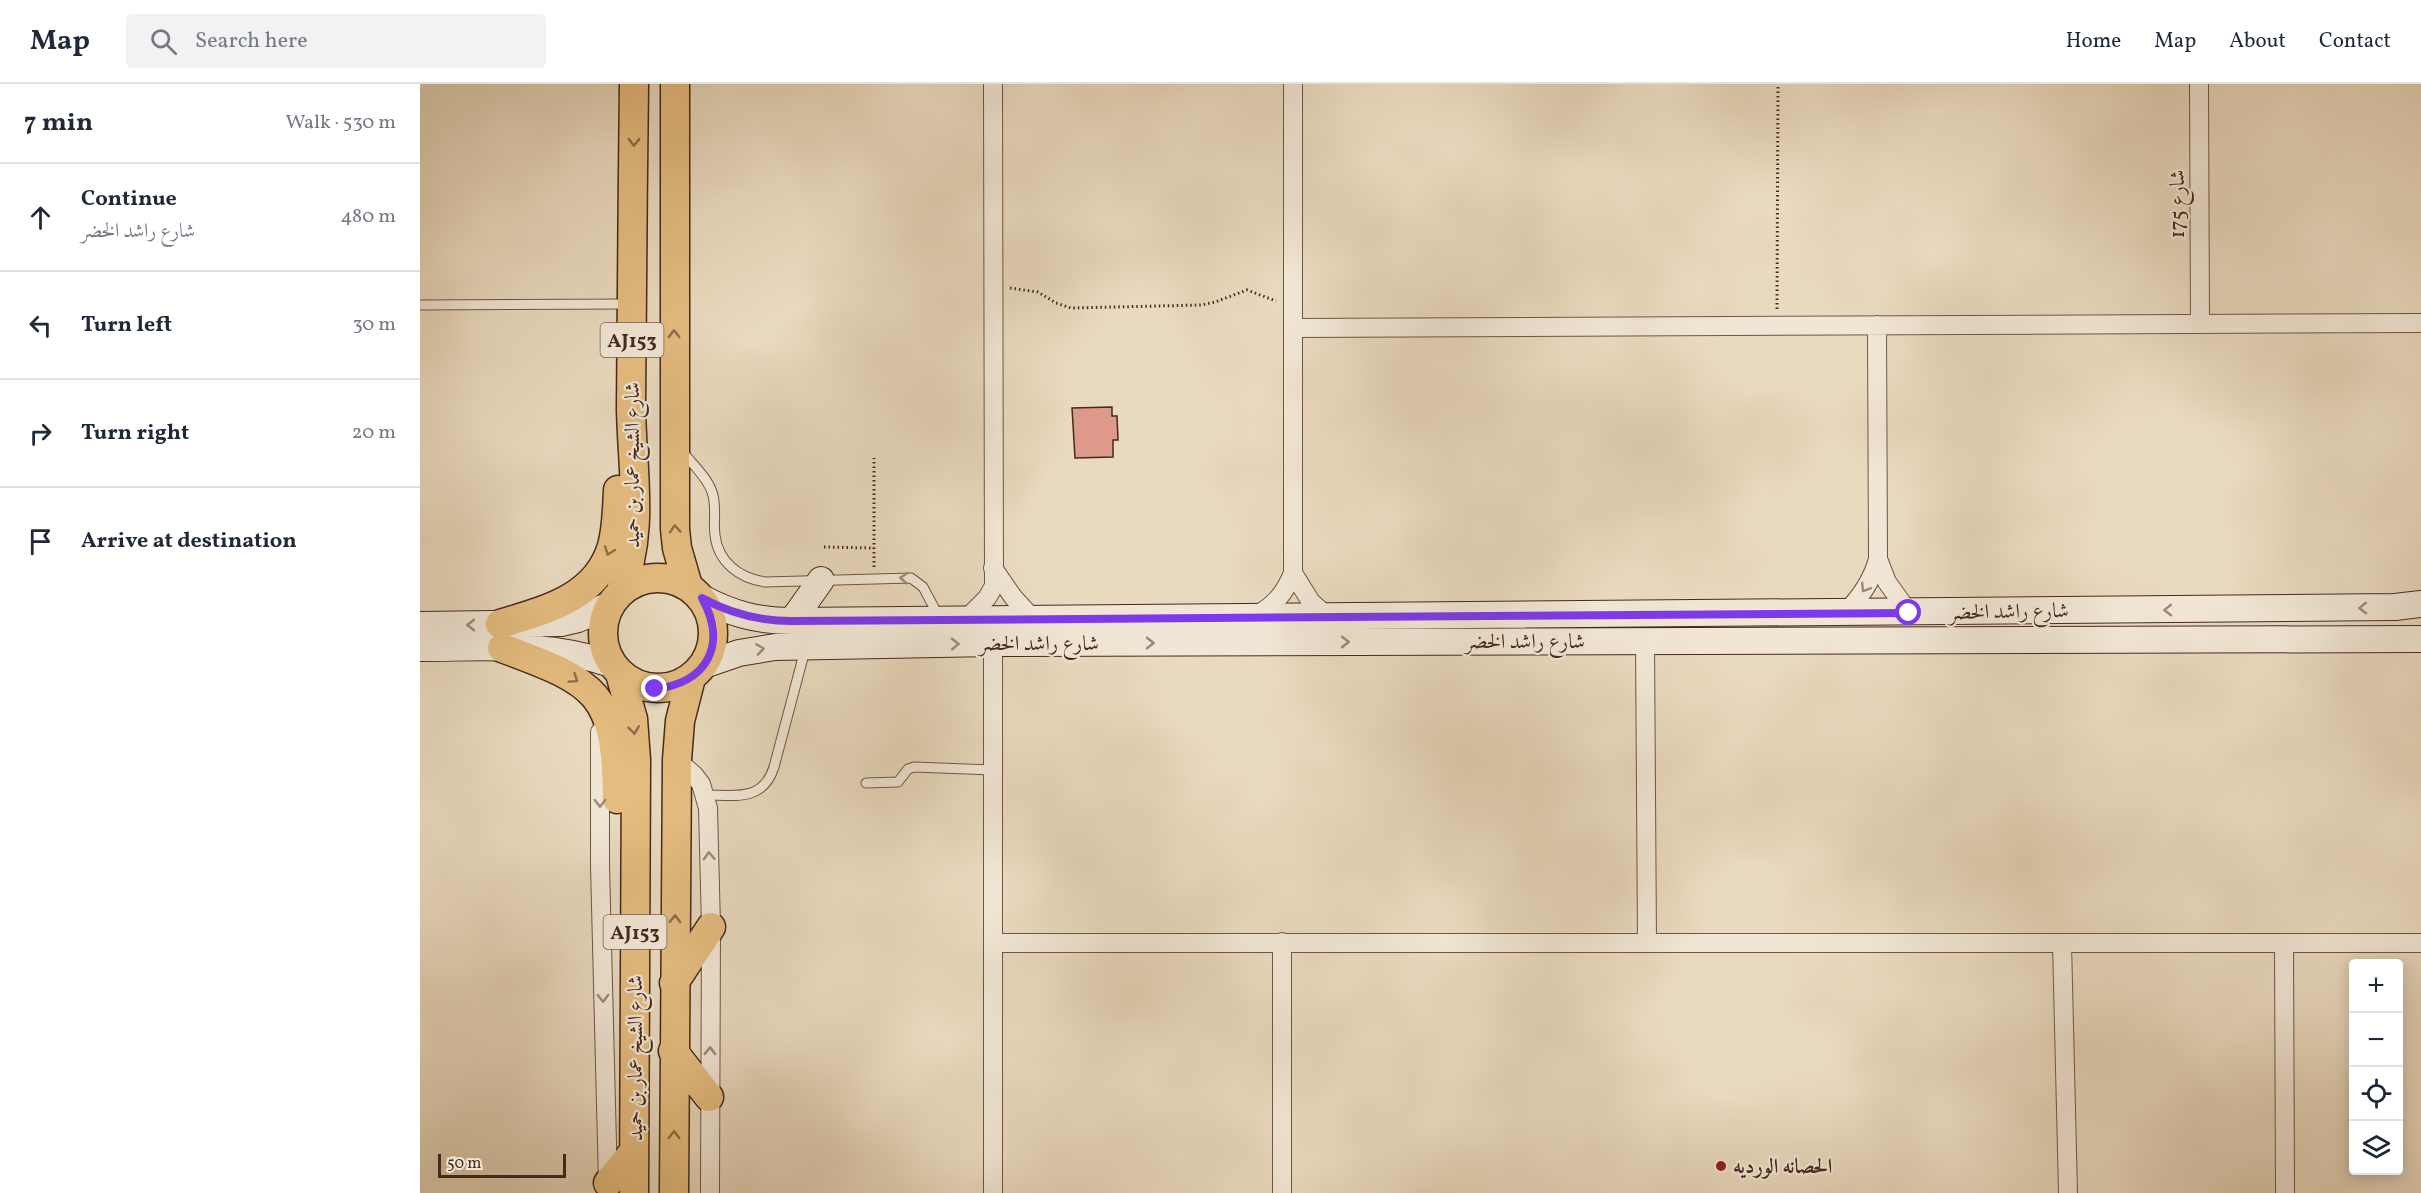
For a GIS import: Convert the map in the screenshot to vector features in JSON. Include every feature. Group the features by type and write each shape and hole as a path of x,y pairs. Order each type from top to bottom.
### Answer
{"main road":[{"name":"شارع الشيخ عمار بن حميد","path":"615,599 628,573 636,531 632,411 634,84"},
{"name":"شارع الشيخ عمار بن حميد","path":"675,84 675,529 677,548 695,592"},
{"path":"501,636 567,602 582,591 605,563 612,546 621,459 632,411"},
{"path":"653,578 671,579 695,592 711,614 714,631 712,649 698,671 674,687 655,689 636,684 615,669 604,650 602,635 604,619 615,599 635,582 653,578"},
{"path":"501,636 574,678 590,690 600,703 610,722 614,741 619,827 624,843 636,865"},
{"name":"شارع الشيخ عمار بن حميد","path":"615,669 633,719 636,740 634,1193"},
{"name":"شارع الشيخ عمار بن حميد","path":"674,1193 676,760 680,721 698,671"},
{"path":"674,983 711,927"},
{"path":"674,1051 709,1097"},
{"path":"608,1188 634,1151"}],"street":[{"path":"967,618 987,598 994,586 993,84"},
{"path":"1255,616 1275,603 1293,573 1293,84"},
{"name":"شارع 175","path":"2199,84 2200,324"},
{"path":"1293,328 2421,323"},
{"path":"1845,613 1862,594 1875,571 1878,559 1877,325"},
{"path":"1878,559 1887,582 1909,613"},
{"path":"993,568 1013,597 1033,619"},
{"path":"1293,573 1311,602 1328,617"},
{"path":"792,621 821,580"},
{"name":"شارع راشد الخضر","path":"695,592 733,613 750,618 792,621 1909,613 2395,607 2421,604"},
{"path":"420,648 501,636 578,619 615,599"},
{"path":"420,625 501,636 564,651 615,669"},
{"name":"شارع راشد الخضر","path":"698,671 756,649 993,643 2421,639"},
{"path":"1645,641 1647,943"},
{"path":"993,643 993,1193"},
{"path":"600,703 600,865 608,1188"},
{"path":"676,760 694,775 705,795 708,808 711,927 710,1193"},
{"path":"993,942 2421,943"},
{"path":"1282,942 1282,1193"},
{"path":"2062,943 2068,1193"},
{"path":"2284,943 2285,1193"}],"lane":[{"path":"420,305 632,304"},
{"path":"674,442 706,479 712,490 717,544 728,564 736,572 755,580 906,577 916,580 923,587 940,619"},
{"path":"705,795 747,795 755,793 768,782 806,648"},
{"path":"866,783 898,782 908,769 914,767 993,770"}],"path":[{"path":"1777,326 1778,84"},
{"path":"993,286 1038,292 1056,303 1071,308 1201,305 1247,290 1293,307"},
{"path":"873,578 874,458"},
{"path":"824,548 874,548"}],"building":[{"path":"1112,407 1112,416 1117,416 1118,440 1113,440 1113,457 1075,458 1072,408"}],"place":[{"name":"الحصانه الورديه","path":"1721,1166"}],"route":[{"path":"655,689 674,687 691,678 704,665 712,649 714,631 711,614 702,598 733,613 767,621 1909,613"}]}
